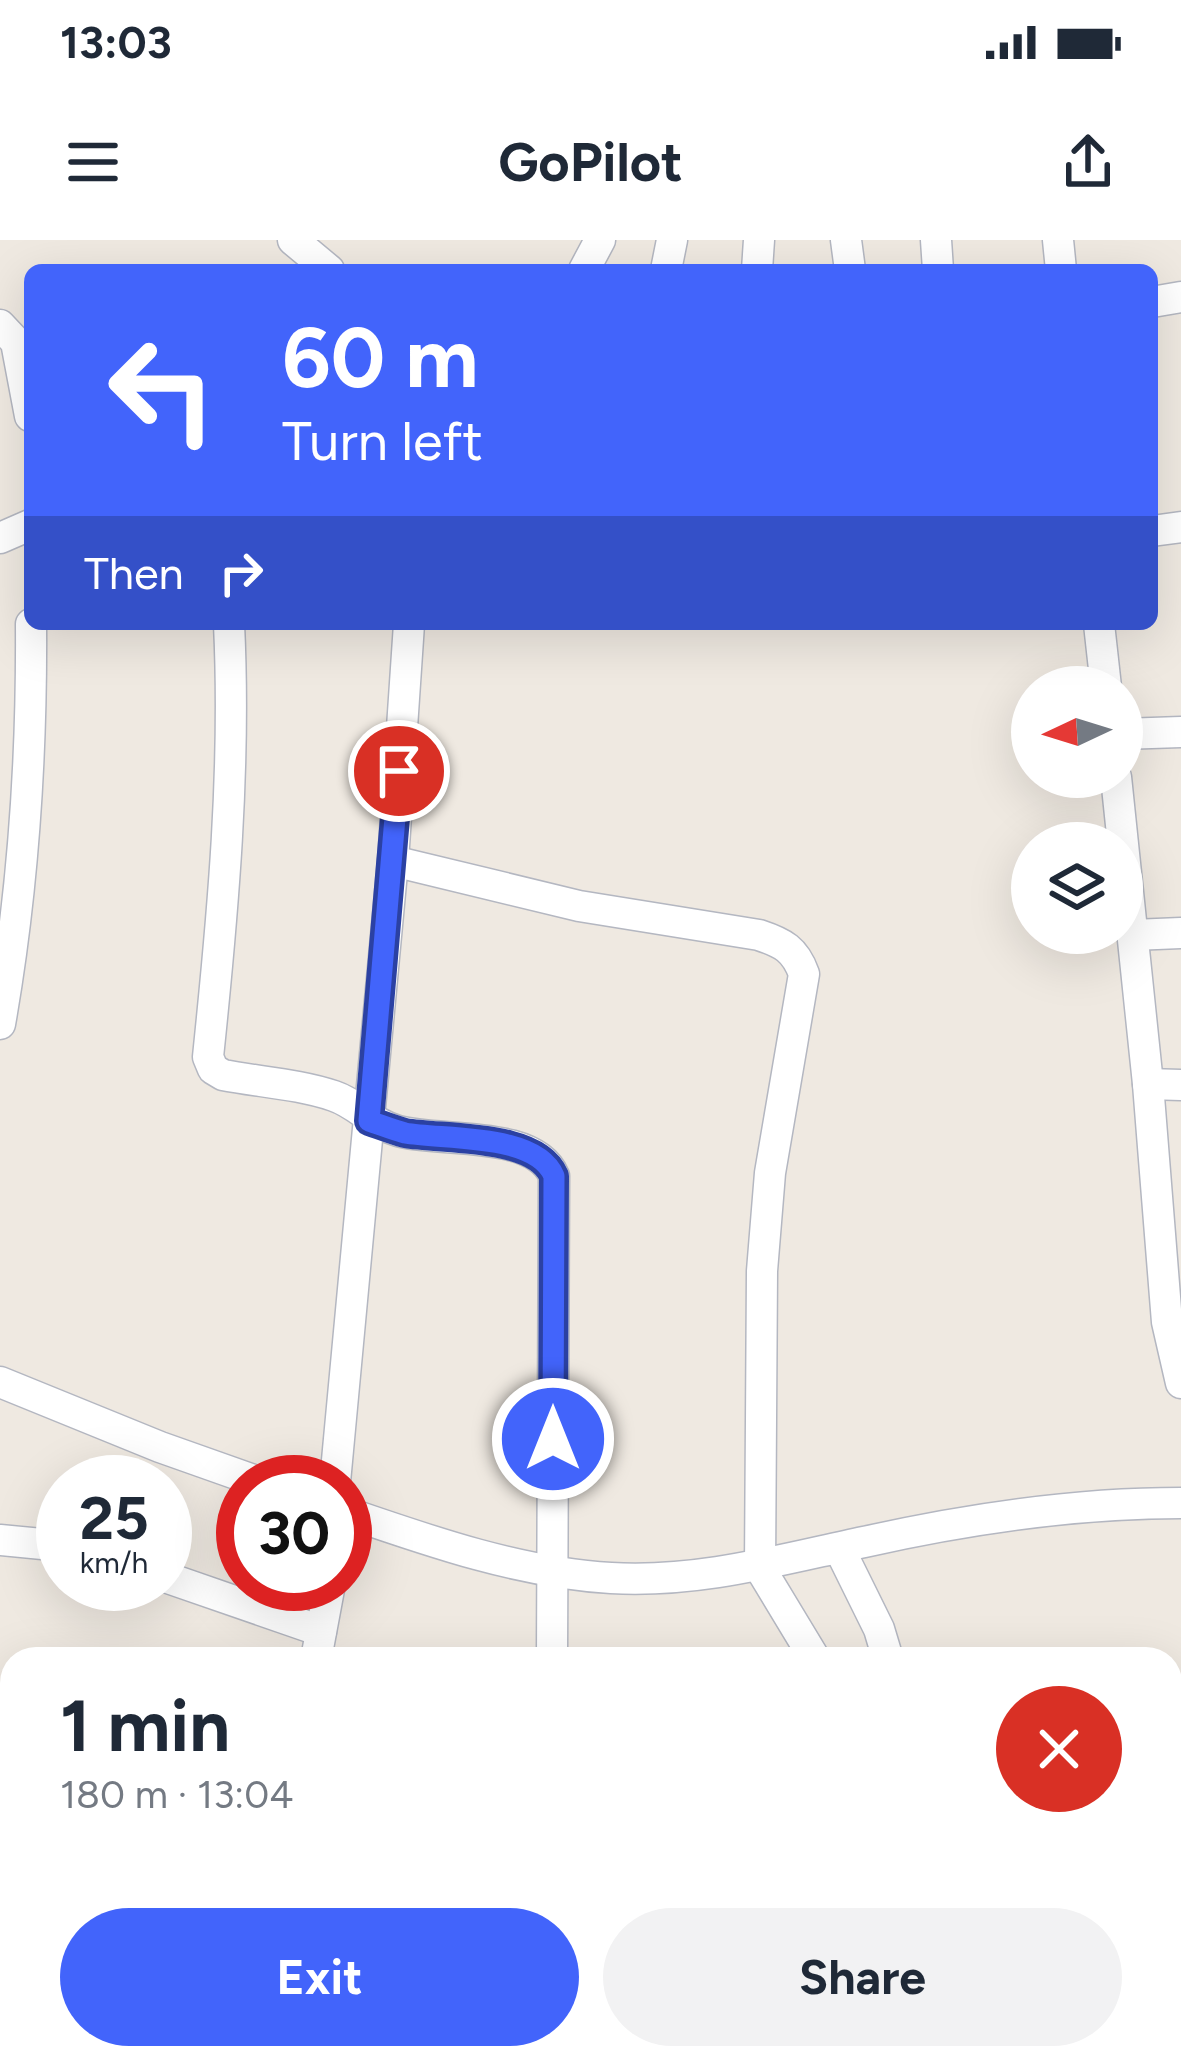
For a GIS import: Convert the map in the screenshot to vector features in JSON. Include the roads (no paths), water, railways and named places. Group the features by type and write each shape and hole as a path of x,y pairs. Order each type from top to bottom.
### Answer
{"street":[{"path":"293,240 322,264"},
{"path":"0,325 16,342 24,384"},
{"path":"0,1024 12,957 24,814 32,630"},
{"path":"229,630 223,910 208,1057 213,1069 223,1075 334,1096 369,1121 401,1132 526,1150 541,1158 554,1176 552,1647"},
{"path":"338,1455 410,630"},
{"path":"1100,630 1104,666"},
{"path":"1143,733 1181,732"},
{"path":"393,861 579,906 759,935 782,943 798,956 804,974 770,1173 762,1271 760,1568 808,1647"},
{"path":"1143,935 1181,933"},
{"path":"1135,954 1181,1383"},
{"path":"1148,1084 1181,1085"},
{"path":"0,1382 216,1467"},
{"path":"372,1522 553,1571 611,1578 688,1577 760,1568 838,1548 1010,1516 1120,1503 1181,1503"},
{"path":"0,1540 36,1543"},
{"path":"838,1548 884,1647"},
{"path":"192,1589 318,1645 325,1611"}]}
